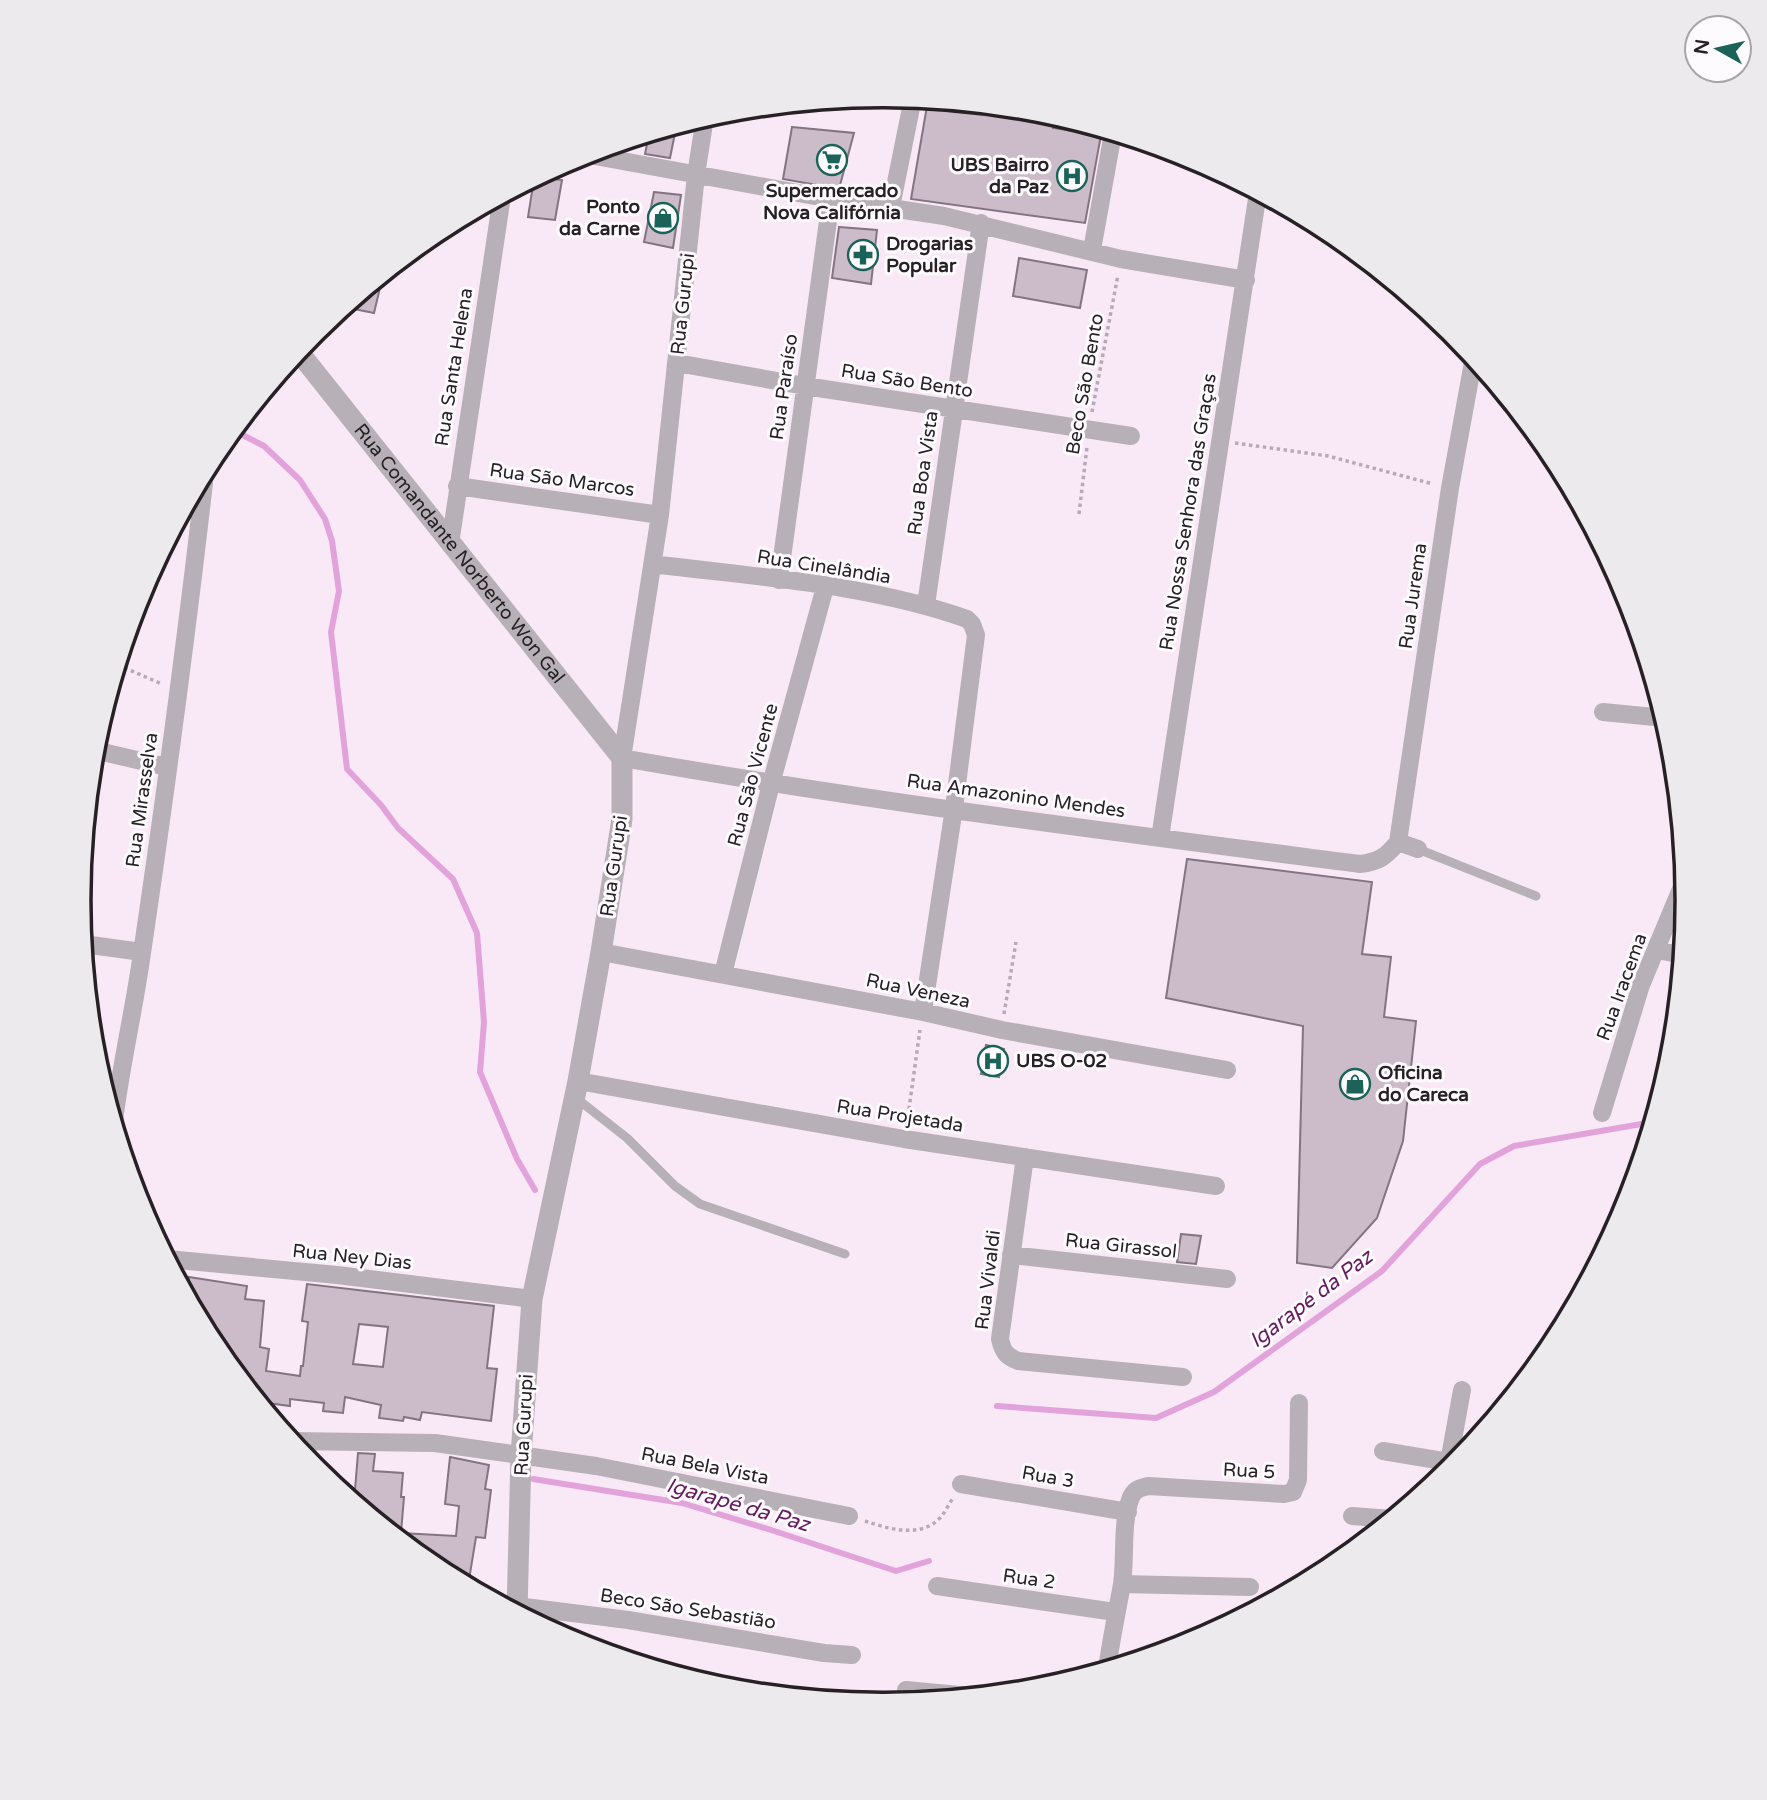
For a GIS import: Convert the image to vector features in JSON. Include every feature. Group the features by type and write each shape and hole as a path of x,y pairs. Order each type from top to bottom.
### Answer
{"street":[{"path":"891,206 911,108"},
{"name":"Rua Gurupi","path":"517,1602 521,1455 532,1299 576,1089 622,819 622,758 660,515 703,129"},
{"path":"1092,250 1111,142"},
{"path":"607,158 831,200 891,206 981,223 1121,259 1246,280"},
{"name":"Rua Paraíso","path":"779,580 831,200"},
{"name":"Rua Nossa Senhora das Graças","path":"1160,838 1257,201"},
{"name":"Rua Santa Helena","path":"450,544 500,207"},
{"name":"Rua Boa Vista","path":"926,605 981,223"},
{"name":"Rua Comandante Norberto Won Gal","path":"305,359 622,758"},
{"name":"Rua São Bento","path":"677,363 805,386 1131,436"},
{"name":"Rua Jurema","path":"1398,842 1450,488 1472,369"},
{"name":"Rua São Marcos","path":"457,486 660,515"},
{"name":"Rua Mirasselva","path":"117,1102 180,692 203,495"},
{"name":"Rua Cinelândia","path":"653,564 825,587 926,605 967,619 976,635 954,808"},
{"name":"Rua São Vicente","path":"723,974 825,587"},
{"path":"1603,712 1654,717"},
{"path":"105,753 167,767"},
{"name":"Rua Amazonino Mendes","path":"622,758 771,784 1360,863 1373,862 1387,856 1398,842"},
{"path":"923,1012 954,808"},
{"path":"1398,842 1418,849"},
{"name":"Rua Iracema","path":"1602,1114 1641,985 1676,902"},
{"path":"93,945 142,952"},
{"path":"1657,950 1674,954"},
{"name":"Rua Veneza","path":"601,952 923,1012 1002,1030 1227,1070"},
{"name":"Rua Projetada","path":"576,1089 1216,1186"},
{"name":"Rua Vivaldi","path":"1025,1157 1000,1339 1002,1351 1018,1361 1183,1377"},
{"name":"Rua Girassol","path":"1012,1255 1227,1279"},
{"name":"Rua Ney Dias","path":"178,1260 337,1275 532,1299"},
{"path":"1452,1452 1462,1390"},
{"name":"Rua 5","path":"1128,1512 1132,1494 1138,1488 1148,1486 1284,1494 1293,1492 1298,1480 1299,1403"},
{"name":"Rua Bela Vista","path":"304,1440 435,1443 596,1466 849,1516"},
{"path":"1383,1451 1439,1465"},
{"name":"Rua 3","path":"961,1484 1128,1512"},
{"path":"1108,1659 1122,1584 1128,1512"},
{"path":"1352,1516 1379,1518"},
{"path":"1122,1584 1250,1587"},
{"name":"Rua 2","path":"937,1586 1115,1612"},
{"name":"Beco São Sebastião","path":"532,1610 628,1620 824,1653 852,1655"},
{"path":"906,1690 920,1691"}],"lane":[{"path":"1418,849 1536,896"},
{"path":"576,1089 675,1186 700,1205 845,1254"}],"path":[{"name":"Beco São Bento","path":"1079,514 1089,430 1121,259"},
{"path":"1220,441 1328,456 1450,488"},
{"path":"126,668 180,692"},
{"path":"1002,1030 1016,942"},
{"path":"904,1139 923,1012"},
{"path":"849,1516 894,1530 925,1529 940,1518 961,1484"}],"building":[{"path":"927,109 987,114 1100,138 1085,223 911,199"},
{"path":"792,127 854,133 839,189 783,179"},
{"path":"674,136 670,158 645,154 647,145"},
{"path":"555,179 562,180 555,220 528,217 532,189"},
{"name":"Ponto da Carne","path":"654,192 681,195 673,248 644,242"},
{"path":"839,227 877,230 871,284 832,278"},
{"path":"1019,258 1087,270 1080,308 1013,296"},
{"path":"380,288 374,313 355,309"},
{"name":"Oficina do Careca","path":"1187,859 1372,882 1362,954 1391,957 1384,1017 1416,1021 1403,1141 1377,1218 1332,1268 1297,1263 1303,1026 1166,998"},
{"name":"UBS O-02","path":"986,1045 1004,1049 999,1077 981,1074"},
{"path":"1181,1234 1201,1236 1196,1264 1177,1262"},
{"path":"189,1277 247,1286 245,1299 264,1301 260,1347 269,1349 266,1371 300,1376 308,1322 302,1321 307,1284 494,1306 487,1368 497,1369 491,1421 422,1412 420,1420 404,1417 403,1421 379,1418 381,1405 345,1397 343,1413 323,1411 324,1403 290,1399 290,1406 272,1404 255,1382 197,1296","holes":["359,1324 388,1327 383,1367 353,1364"]},
{"path":"358,1453 375,1454 373,1471 403,1473 401,1529 361,1496 355,1490"},
{"path":"450,1457 489,1465 485,1489 491,1490 485,1538 476,1537 470,1575 407,1533 456,1536 459,1506 445,1504"}],"waterway":[{"name":"Igarapé da Paz","path":"243,435 264,446 300,480 325,519 332,541 339,591 331,632 347,769 381,805 398,828 453,879 477,933 484,1022 480,1072 517,1159 535,1190"},
{"name":"Igarapé da Paz","path":"997,1406 1156,1418 1214,1392 1382,1271 1480,1164 1514,1146 1643,1124"},
{"name":"Igarapé da Paz","path":"533,1479 682,1503 896,1571 929,1561"}],"place":[{"name":"Supermercado Nova Califórnia","path":"832,160"},
{"name":"UBS Bairro da Paz","path":"1072,176"},
{"name":"Ponto da Carne","path":"663,218"},
{"name":"Drogarias Popular","path":"863,255"},
{"name":"UBS O-02","path":"993,1061"},
{"name":"Oficina do Careca","path":"1355,1084"}]}
